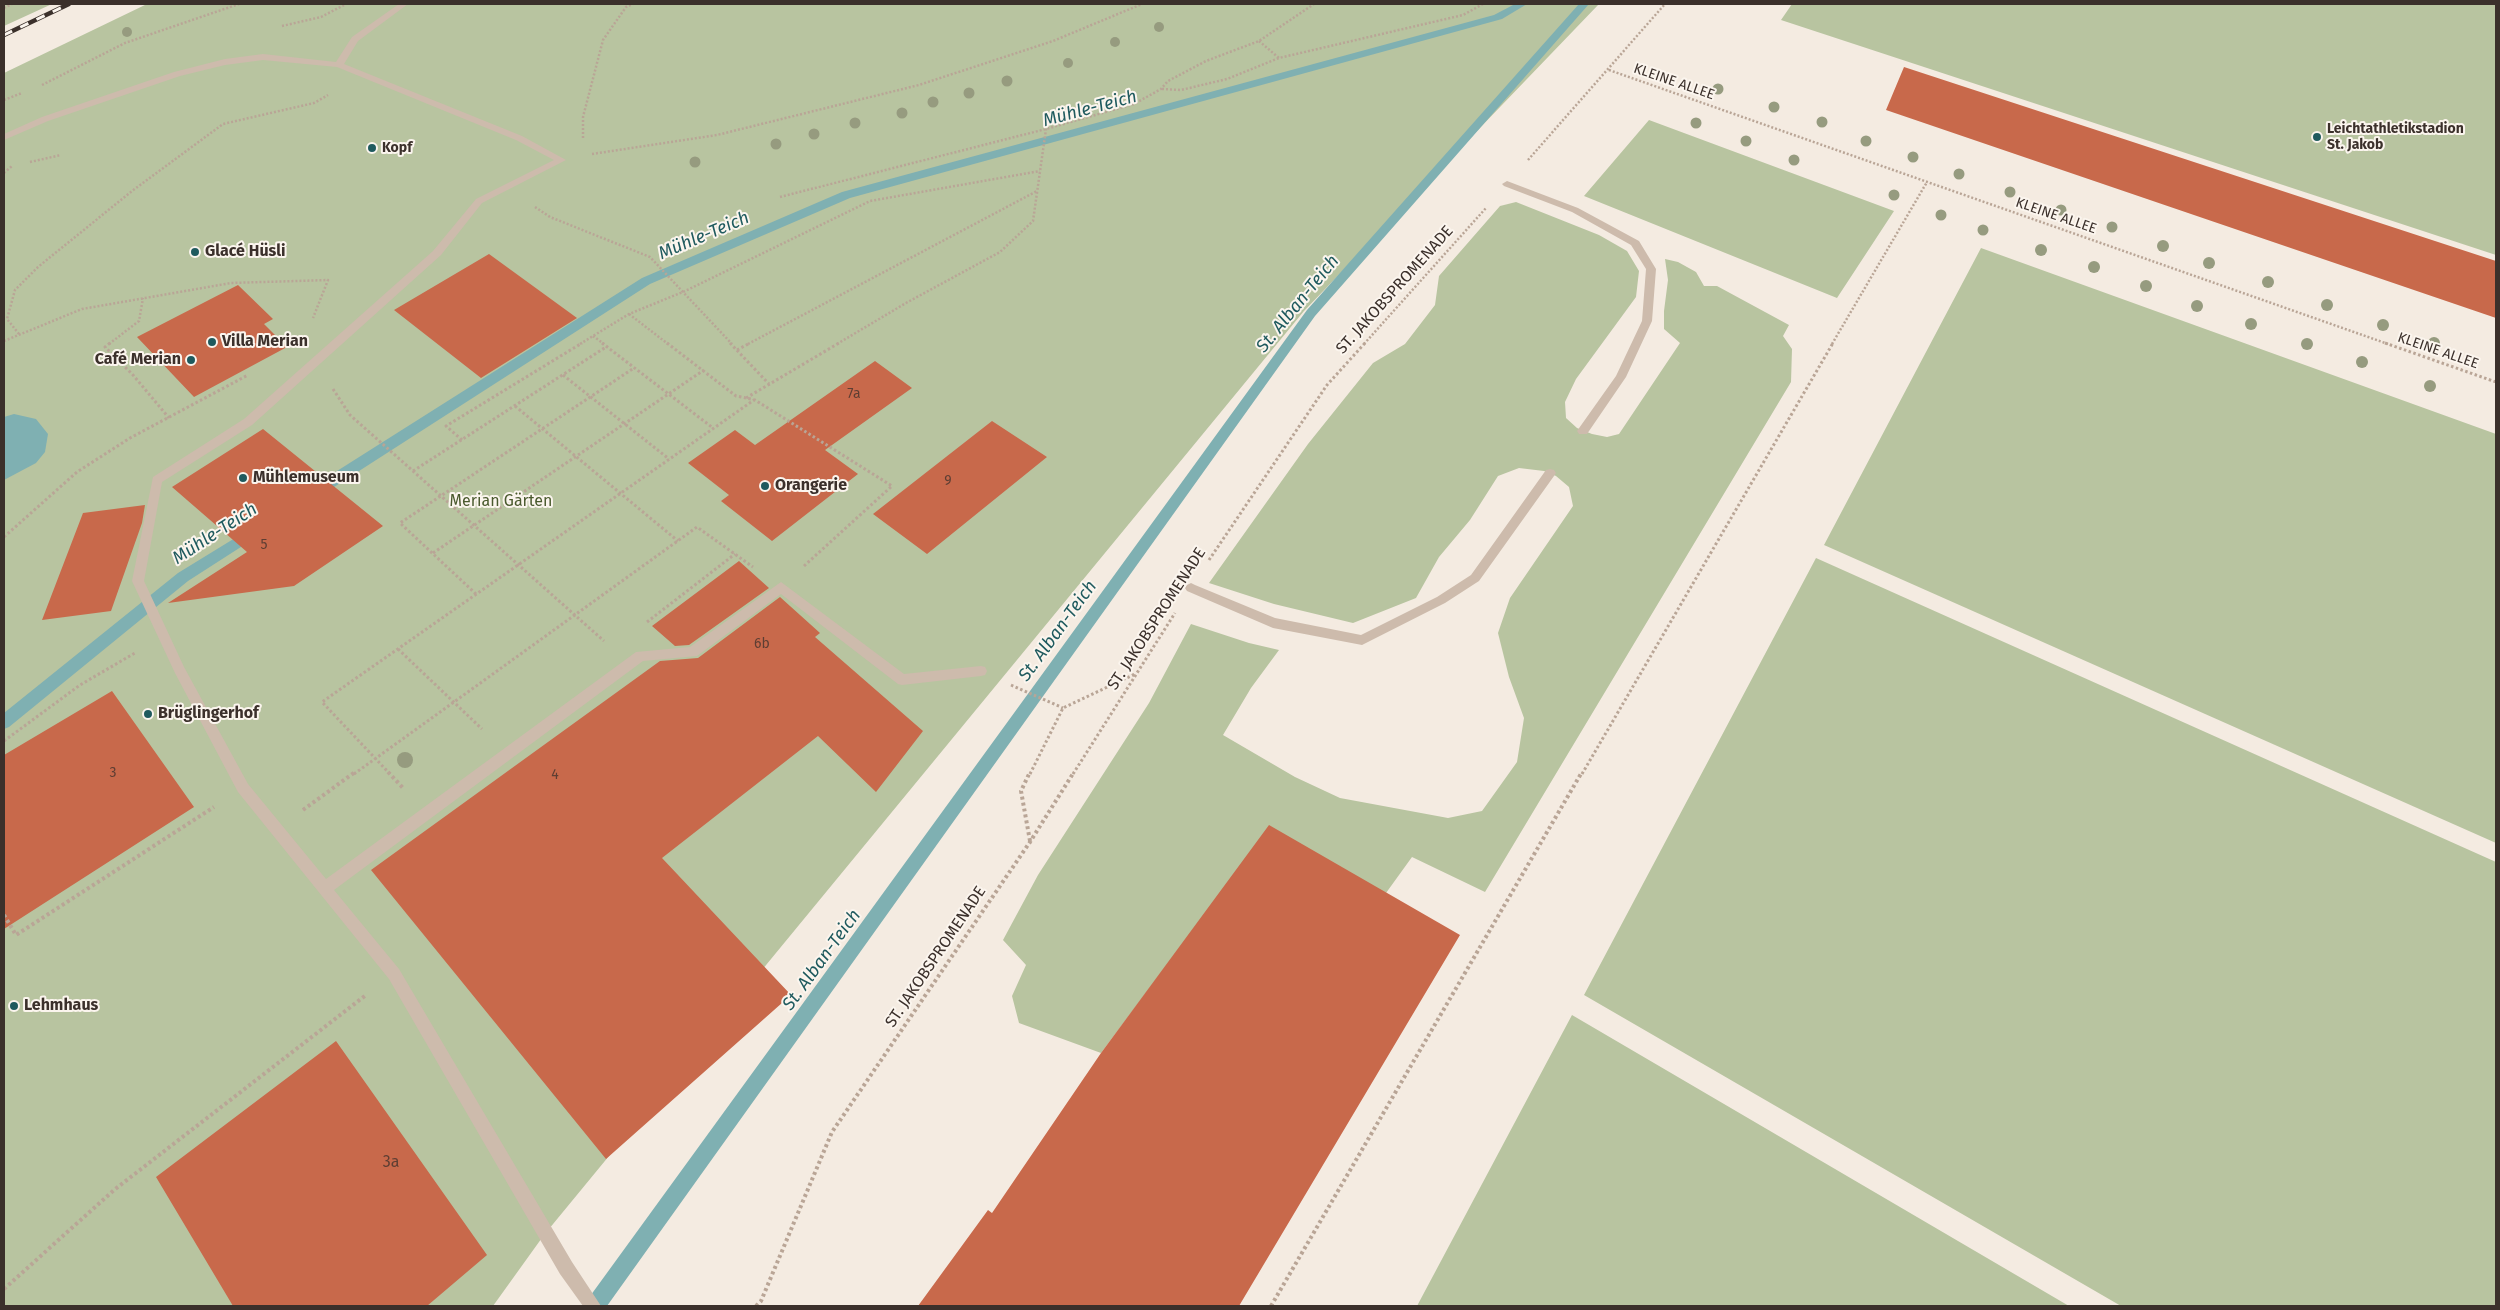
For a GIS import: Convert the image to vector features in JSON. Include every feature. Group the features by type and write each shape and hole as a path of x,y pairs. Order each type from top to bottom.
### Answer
{"lane":[{"path":"339,65 355,39 404,4"},
{"path":"4,137 45,119 177,74 225,62 263,57 339,65 519,138 561,160"},
{"path":"561,160 479,201 437,253 248,422 157,480 138,581 163,636 243,788 394,974 566,1268 593,1306"},
{"path":"1507,184 1575,210 1635,243 1651,269 1647,321 1621,377 1583,431"},
{"path":"1191,588 1273,623 1362,640 1441,600 1475,578 1550,473"},
{"path":"324,889 640,656 694,652 781,587 902,680 981,671"}],"path":[{"path":"4,8 12,4"},
{"path":"40,86 125,43 239,4"},
{"path":"561,160 583,138 583,117 603,40 626,8 633,4"},
{"path":"561,160 717,135 919,86 1053,41 1142,4"},
{"path":"780,198 1046,129 1134,104 1161,89 1168,81 1206,61 1259,41 1314,4"},
{"path":"1161,89 1181,90 1227,79 1279,58 1463,15 1482,4"},
{"name":"ST. JAKOBSPROMENADE","path":"756,1306 761,1301 832,1132 1030,842 1191,588 1327,385 1665,4"},
{"path":"1259,41 1279,58"},
{"name":"KLEINE ALLEE","path":"1608,70 2496,382"},
{"path":"19,334 7,319 16,290 38,267 132,191 223,124 314,103 336,91 354,71"},
{"path":"4,100 24,92"},
{"path":"746,398 906,303 1000,252 1033,221 1046,129"},
{"path":"23,163 61,155"},
{"path":"12,166 17,164"},
{"path":"462,440 446,426 629,314 683,292 870,200 1040,171"},
{"path":"1271,1306 1927,182"},
{"path":"737,350 1037,191"},
{"path":"550,217 650,257 768,384"},
{"path":"4,341 82,310 143,298 232,283 328,280 310,326"},
{"path":"143,298 139,321 105,347 133,375 169,418"},
{"path":"276,829 697,526 781,587 892,486 755,400 736,396 629,314"},
{"path":"592,336 713,428"},
{"path":"413,471 606,347"},
{"path":"314,362 350,415 606,643"},
{"path":"476,594 400,523 634,368"},
{"path":"433,553 704,370"},
{"path":"4,537 77,472 130,438 251,374"},
{"path":"563,375 669,459"},
{"path":"407,793 322,702 755,400"},
{"path":"515,406 678,541"},
{"path":"643,625 735,554"},
{"path":"4,741 80,685 163,636"},
{"path":"398,649 486,733"},
{"path":"981,671 1062,708"},
{"path":"1030,842 1021,791 1062,708 1137,673"},
{"path":"4,915 16,935 243,788"},
{"path":"4,1289 114,1190 394,974"}],"green space":[{"path":"4,4 52,4 4,26"},
{"name":"Merian Gärten","path":"147,4 1599,4 1304,311 544,1235 493,1306 4,1306 4,73"},
{"name":"Leichtathletikstadion St. Jakob","path":"1792,4 2496,4 2496,255 1781,20"},
{"path":"1649,120 1894,211 1837,298 1584,196"},
{"path":"1516,202 1599,235 1627,251 1639,271 1636,297 1576,379 1565,402 1566,418 1577,428 1607,437 1619,434 1680,343 1664,329 1668,280 1665,259 1678,262 1696,272 1704,286 1717,286 1789,325 1783,336 1792,349 1791,382 1485,892 1412,857 1386,893 1234,875 1101,1053 1019,1023 1012,996 1026,965 1003,940 1038,875 1149,703 1191,624 1249,643 1279,650 1251,688 1223,735 1295,777 1340,798 1448,818 1482,811 1517,762 1524,718 1509,677 1498,633 1510,598 1573,506 1569,487 1556,476 1544,471 1519,468 1498,476 1470,520 1439,557 1416,598 1353,623 1274,604 1209,583 1308,444 1373,363 1405,344 1435,305 1439,276 1500,206"},
{"path":"1981,248 2496,434 2496,843 1824,545"},
{"path":"1816,558 2496,862 2496,1306 2121,1306 1584,995"},
{"path":"1572,1015 2069,1306 1417,1306"}],"water":[{"path":"14,414 36,419 48,434 45,452 36,463 4,480 4,417"}],"building":[{"path":"1904,67 2496,261 2496,318 1886,110"},
{"path":"489,254 577,318 481,378 394,310"},
{"name":"Villa Merian","path":"238,285 273,319 264,324 287,347 194,397 137,337"},
{"path":"875,361 912,388 825,450 858,474 772,541 721,501 729,495 688,463 735,430 755,445"},
{"path":"992,421 1047,457 927,554 873,514"},
{"path":"263,429 383,526 294,586 168,603 247,552 172,487"},
{"path":"145,505 142,523 111,611 42,620 83,513"},
{"path":"739,561 769,588 689,645 675,646 652,626"},
{"path":"780,597 820,633 815,637 923,731 876,792 818,736 662,858 791,995 606,1159 371,870 660,661 698,658"},
{"path":"112,691 194,807 4,929 4,755"},
{"path":"1269,825 1460,935 1239,1306 918,1306 988,1210 992,1213 1101,1053"},
{"path":"336,1041 487,1255 427,1306 233,1306 156,1177"}],"waterway":[{"name":"Mühle-Teich","path":"312,494 646,281 846,195 1498,17 1522,4"},
{"name":"St. Alban-Teich","path":"595,1306 1311,313 1584,4"},
{"name":"Mühle-Teich","path":"4,722 183,577 253,532"}],"railway":[{"path":"4,35 69,4"}],"place":[{"name":"Leichtathletikstadion St. Jakob","path":"2317,137"},
{"name":"Kopf","path":"372,148"},
{"name":"Glacé Hüsli","path":"195,252"},
{"name":"Villa Merian","path":"212,342"},
{"name":"Café Merian","path":"191,360"},
{"name":"Mühlemuseum","path":"243,478"},
{"name":"Orangerie","path":"765,486"},
{"name":"Brüglingerhof","path":"148,714"},
{"name":"Lehmhaus","path":"14,1006"}]}
